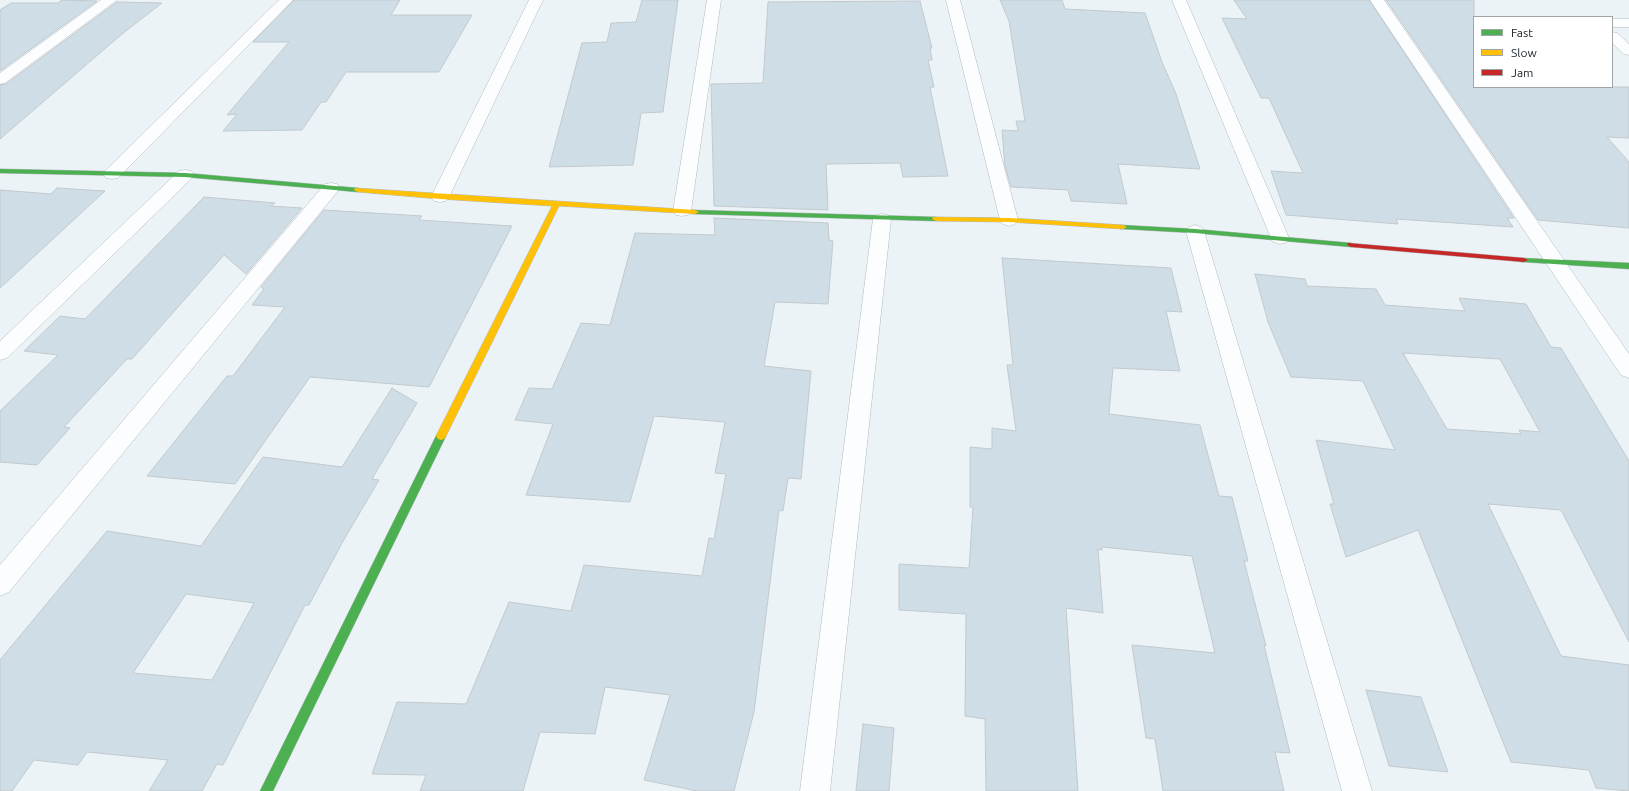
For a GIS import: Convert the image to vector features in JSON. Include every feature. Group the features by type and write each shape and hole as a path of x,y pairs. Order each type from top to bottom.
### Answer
{"street":[{"path":"0,80 110,0"},
{"path":"112,174 286,0"},
{"path":"440,197 536,0"},
{"path":"682,211 714,0"},
{"path":"953,0 1009,220"},
{"path":"1179,0 1280,238"},
{"path":"1377,0 1629,370"},
{"path":"1613,23 1629,23"},
{"path":"1613,37 1629,51"},
{"path":"0,171 185,175 440,197 682,211 882,219 1009,220 1195,230 1557,263 1629,266"},
{"path":"0,352 185,175"},
{"path":"0,584 332,188"},
{"path":"266,791 556,204"},
{"path":"815,791 882,219"},
{"path":"1195,230 1357,791"}],"building":[{"path":"62,0 97,1 0,71 0,10 11,3 58,3"},
{"path":"294,0 400,0 391,15 472,15 439,72 346,72 326,102 321,102 302,130 223,131 237,114 227,115 289,42 253,42"},
{"path":"642,0 678,0 663,112 641,113 633,165 549,167 582,43 607,42 611,23 636,22"},
{"path":"1000,0 1062,0 1065,9 1145,13 1162,62 1176,94 1200,169 1118,164 1127,204 1071,201 1068,190 1011,187 1005,166 1002,130 1018,131 1016,121 1025,121 1009,21"},
{"path":"1234,0 1369,0 1514,218 1507,218 1513,227 1396,219 1398,224 1286,215 1271,171 1303,173 1269,98 1261,98 1222,18 1247,19"},
{"path":"1386,0 1474,0 1473,88 1629,87 1629,138 1607,137 1629,162 1629,228 1538,220"},
{"path":"920,1 932,48 930,48 932,60 928,60 934,87 930,87 948,176 903,177 900,163 826,164 828,210 714,206 711,84 763,83 768,2"},
{"path":"117,2 162,3 122,34 0,139 0,85 6,84"},
{"path":"57,188 105,191 0,288 0,190 51,194"},
{"path":"204,197 275,203 271,206 302,208 246,274 224,255 132,359 127,359 64,427 70,428 37,465 0,462 0,411 58,355 24,351 60,316 85,319"},
{"path":"324,210 422,216 419,220 512,226 429,387 310,377 235,484 147,476 227,376 233,376 285,307 252,305 264,289 261,287"},
{"path":"714,218 828,223 829,240 833,241 828,304 775,302 764,366 811,371 801,479 788,478 783,511 779,510 754,712 734,791 697,791 644,780 670,695 605,687 595,734 540,732 523,791 420,791 426,775 372,774 397,702 466,704 509,602 571,611 584,565 702,576 709,538 714,539 726,474 715,473 725,422 654,416 630,502 526,495 553,424 515,420 529,388 552,389 581,323 610,325 635,233 715,235"},
{"path":"1002,258 1171,268 1182,312 1166,311 1180,371 1113,368 1109,414 1200,425 1219,496 1232,497 1248,561 1244,561 1266,646 1264,645 1290,753 1275,752 1284,791 1163,791 1155,739 1146,738 1132,645 1215,653 1192,556 1102,547 1102,550 1098,549 1103,613 1066,608 1078,791 986,791 985,719 965,716 966,614 899,610 899,564 969,568 973,507 970,507 970,447 992,449 992,428 1016,431 1007,365 1013,365"},
{"path":"1255,274 1305,279 1307,286 1376,289 1385,305 1465,311 1459,298 1526,304 1551,347 1561,348 1629,461 1629,642 1561,510 1488,504 1561,656 1629,665 1629,791 1596,788 1589,770 1511,762 1418,530 1346,557 1330,504 1334,504 1316,440 1395,450 1363,381 1291,377 1268,322","holes":["1403,353 1500,359 1540,432 1519,430 1521,434 1447,429"]},
{"path":"392,388 417,403 372,479 379,480 342,543 309,605 305,605 223,765 217,764 202,791 149,791 168,760 87,752 78,765 34,760 12,791 0,791 0,660 107,531 201,546 263,457 342,467","holes":["186,594 254,603 212,680 133,673"]},
{"path":"1366,690 1421,697 1448,772 1389,766"},
{"path":"863,724 894,728 889,791 856,791"}],"traffic: fast":[{"path":"0,171 185,175 358,190"},
{"path":"695,212 936,219"},
{"path":"1123,227 1195,231 1351,245"},
{"path":"1524,260 1629,266"},
{"path":"266,791 441,436"}],"traffic: slow":[{"path":"358,190 440,197 695,212"},
{"path":"441,436 556,204"},
{"path":"936,219 1009,220 1123,227"}],"traffic: jam":[{"path":"1351,245 1524,260"}]}
